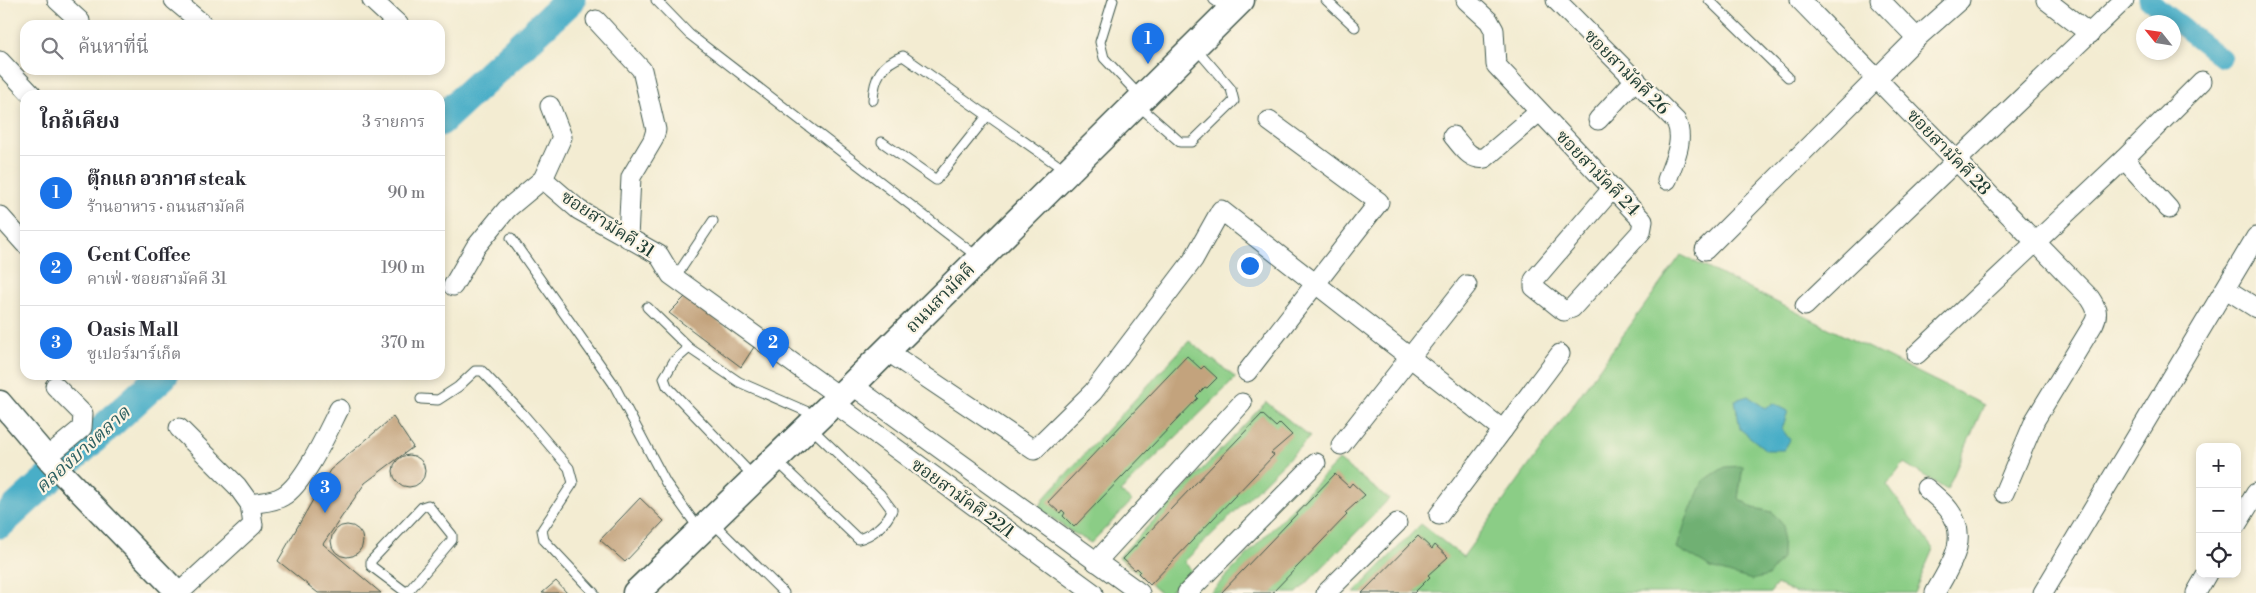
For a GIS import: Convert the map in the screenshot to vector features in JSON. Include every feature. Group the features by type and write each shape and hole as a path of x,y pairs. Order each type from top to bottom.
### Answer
{"main road":[{"name":"ถนนสามัคคี","path":"636,593 831,405 1139,101 1194,46 1228,4"}],"street":[{"path":"57,0 79,20"},
{"path":"174,0 198,20"},
{"path":"372,0 394,20"},
{"name":"ซอยสามัคคี 24","path":"1466,0 1489,21 1494,30 1496,65 1643,221 1640,232 1572,308 1564,311 1534,287 1534,280 1586,217 1612,189"},
{"name":"ซอยสามัคคี 26","path":"1556,0 1676,121 1680,137 1678,150 1667,180"},
{"path":"1880,0 1917,38"},
{"path":"1705,250 1876,78 1960,0"},
{"path":"2046,0 2090,34"},
{"path":"1805,306 2124,0"},
{"name":"ซอยสามัคคี 28","path":"1804,1 1876,78 2037,242 2090,298 2095,306 2097,315 2094,324 2035,420 2004,493"},
{"path":"596,20 642,70 656,130 653,140 632,176 628,238"},
{"path":"0,61 27,90"},
{"path":"1598,120 1636,79"},
{"path":"1917,354 2124,159 2202,81"},
{"path":"453,286 475,248 507,210 543,179 562,137 550,106"},
{"path":"1453,136 1472,157 1485,158 1539,112"},
{"path":"1247,372 1379,202 1270,122"},
{"path":"2124,159 2169,209"},
{"name":"ซอยสามัคคี 31","path":"543,179 579,210 658,255 671,275 831,405"},
{"path":"887,350 1034,450 1093,392 1193,260 1221,210 1502,430"},
{"path":"0,216 20,238"},
{"path":"2043,593 2256,238"},
{"path":"1341,445 1467,285"},
{"path":"2226,289 2256,308"},
{"path":"1439,515 1560,354"},
{"path":"50,460 82,428 84,421 84,414 55,386"},
{"path":"0,402 76,488 178,593 253,525 250,504 237,486 179,428"},
{"path":"1096,562 1242,403"},
{"path":"831,405 1096,562 1140,593"},
{"name":"ซอยสามัคคี 22/1","path":"831,405 1093,593"},
{"path":"250,504 284,496 294,486 317,452 339,409"},
{"path":"1187,593 1316,463"},
{"path":"1926,488 1949,510 1956,523 1959,538 1958,550 1935,593"},
{"path":"2241,517 2256,493"},
{"path":"1326,593 1397,523"},
{"path":"2196,593 2205,578"}],"lane":[{"path":"656,0 689,34 979,258"},
{"path":"1113,0 1100,42 1104,58 1139,101 1180,142 1192,142 1234,101 1232,89 1194,46"},
{"path":"1326,0 1355,27"},
{"path":"1708,0 1788,78"},
{"path":"873,100 874,82 884,67 903,56 1066,171"},
{"path":"882,142 936,180 988,116"},
{"path":"675,278 713,221"},
{"path":"511,238 613,384 666,483 706,526 784,593"},
{"path":"647,307 690,348 739,382 831,405 880,494 892,510 889,516 868,537 858,539 775,459"},
{"path":"690,348 674,361 665,376 664,382 756,478"},
{"path":"421,399 438,400 458,387 475,371 482,371 523,414 569,468 573,483 542,530 544,540 594,593"},
{"path":"428,505 452,535 452,540 407,593 371,566 371,561 422,506 428,505"}],"green space":[{"path":"1681,255 1984,405 1947,490 1904,463 1887,485 1933,549 1914,593 1795,593 1777,584 1770,593 1354,593 1421,524 1463,557","holes":["1748,396 1766,409 1736,413","1743,466 1738,498 1753,508 1772,512 1685,523 1694,503"]},
{"path":"1189,341 1236,378 1120,492 1132,501 1091,543 1070,531 1039,508 1045,497"},
{"path":"1266,402 1310,437 1184,562 1192,570 1168,593 1161,593 1119,557"},
{"path":"1339,460 1389,499 1297,593 1210,593"},
{"path":"1743,466 1738,498 1753,508 1772,512 1783,525 1782,558 1768,576 1752,580 1711,568 1677,548 1685,523 1703,481 1725,467"}],"water":[{"path":"1748,396 1766,409 1773,403 1788,411 1782,429 1790,440 1784,450 1766,450 1740,429 1735,400"}],"building":[{"path":"685,297 754,347 741,367 669,313"},
{"path":"1187,356 1201,369 1204,366 1217,378 1196,396 1198,398 1074,527 1063,516 1065,513 1062,510 1060,513 1048,502"},
{"path":"1262,414 1276,427 1280,423 1292,435 1271,453 1274,455 1150,585 1138,573 1140,571 1137,568 1135,570 1123,559"},
{"path":"393,417 413,447 365,483 323,544 381,593 318,593 278,561 330,470"},
{"path":"409,455 415,456 420,460 424,465 424,477 420,482 415,486 409,487 403,486 398,482 394,477 393,471 394,465 398,460 403,456"},
{"path":"1335,474 1349,487 1352,483 1365,495 1345,513 1347,515 1272,593 1221,593"},
{"path":"640,498 664,521 625,562 600,540"},
{"path":"347,525 353,526 358,530 362,535 362,547 358,552 353,556 347,557 341,556 336,552 332,547 331,541 332,535 336,530 341,526"},
{"path":"1418,536 1432,549 1435,545 1448,557 1428,575 1430,577 1414,593 1362,593"},
{"path":"556,581 567,593 542,593"}],"waterway":[{"name":"คลองบางตลาด","path":"445,116 570,0"},
{"path":"2148,0 2222,58"},
{"name":"คลองบางตลาด","path":"0,523 157,380"}],"place":[{"name":"ตุ๊กแก อวกาศ steak","path":"1148,64"},
{"name":"Gent Coffee","path":"773,368"},
{"name":"Oasis Mall","path":"325,513"}]}
